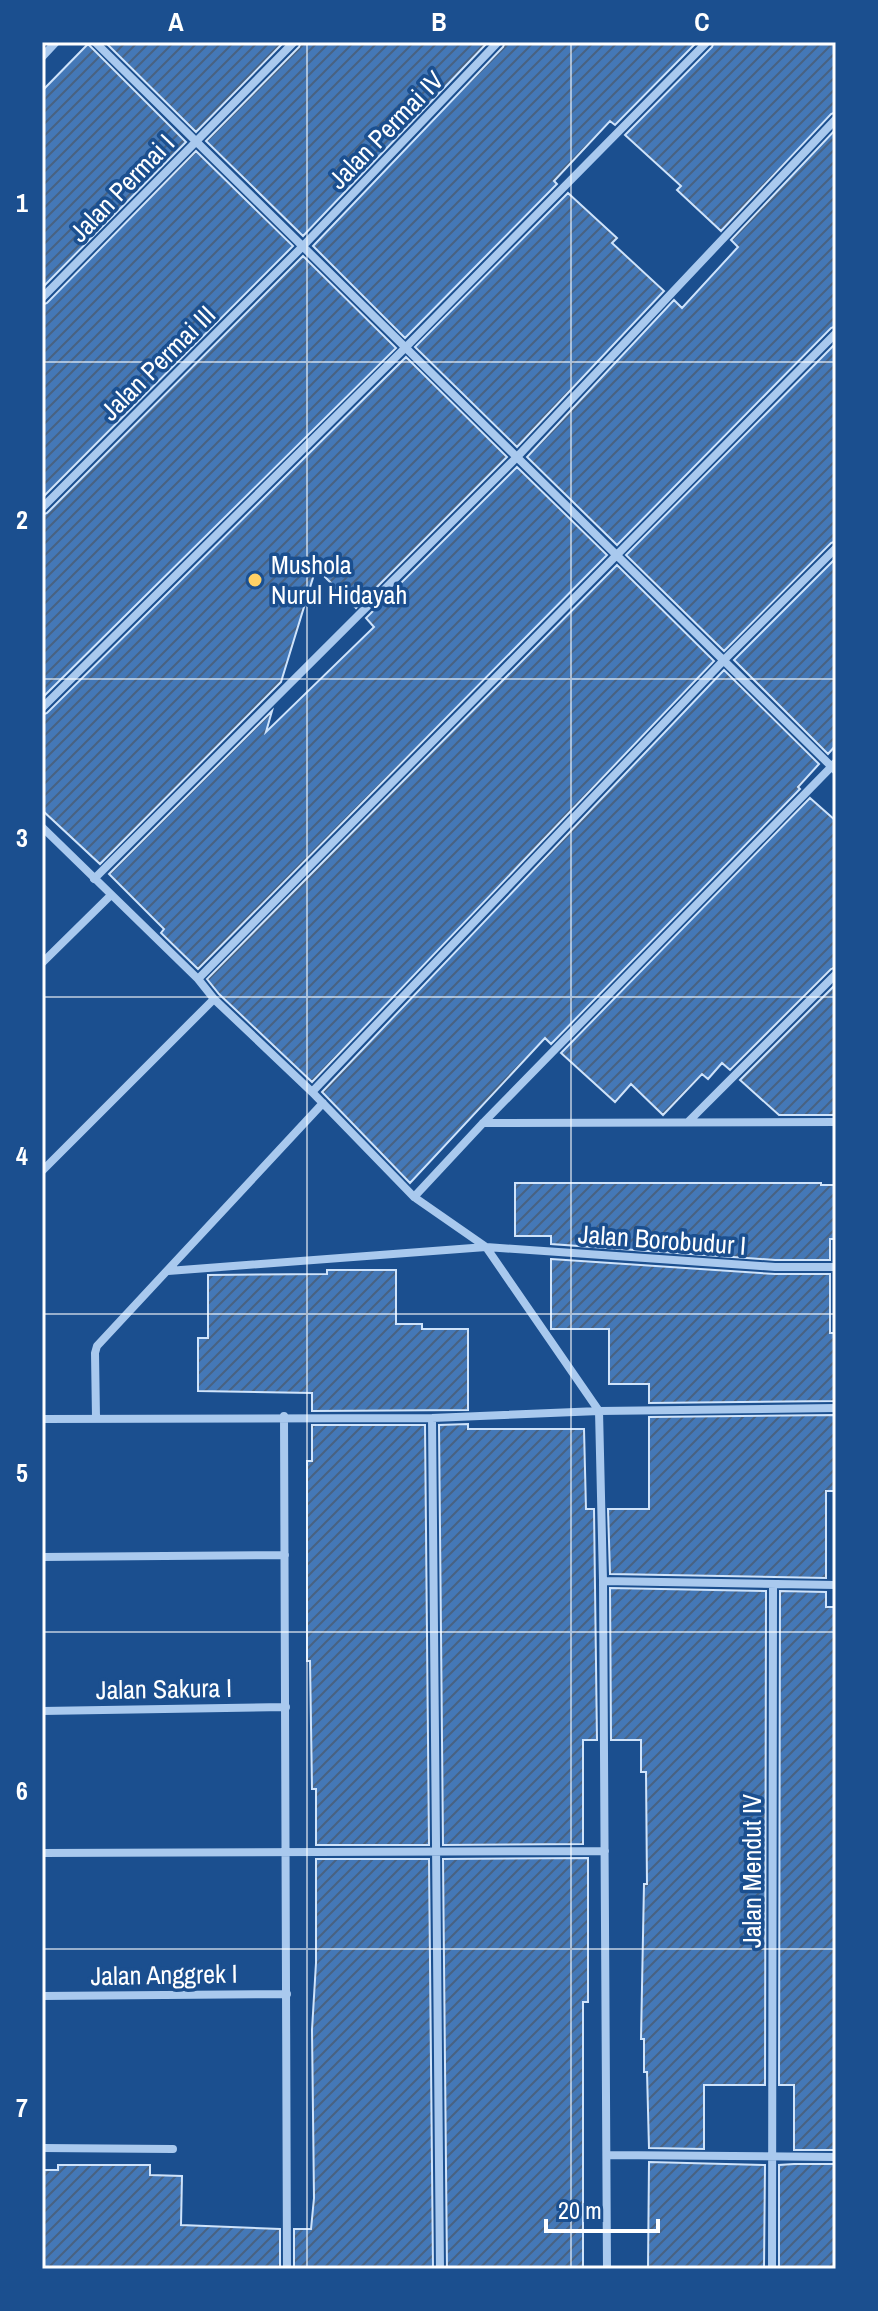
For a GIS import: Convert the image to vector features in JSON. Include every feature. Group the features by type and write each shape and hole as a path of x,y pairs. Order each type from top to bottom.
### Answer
{"street":[{"path":"42,57 56,42"},
{"path":"95,42 835,766 414,1197"},
{"name":"Jalan Permai I","path":"42,298 294,42"},
{"name":"Jalan Permai IV","path":"303,246 498,42"},
{"path":"42,708 406,347 707,42"},
{"path":"94,879 517,457 836,119"},
{"name":"Jalan Permai III","path":"42,508 303,246"},
{"path":"198,979 836,333"},
{"path":"312,1092 724,660 836,548"},
{"path":"42,827 312,1092 414,1197 486,1247 599,1411 603,1581 607,2269"},
{"path":"42,963 110,896"},
{"path":"688,1122 836,974"},
{"path":"42,1171 214,999"},
{"path":"96,1418 97,1346 323,1103"},
{"path":"483,1123 836,1122"},
{"name":"Jalan Borobudur I","path":"168,1271 486,1247 775,1267 836,1267"},
{"path":"42,1419 432,1418 599,1411 836,1408"},
{"path":"284,1416 288,1852 287,2269"},
{"path":"432,1418 440,2269"},
{"path":"42,1557 285,1555"},
{"path":"603,1581 836,1585"},
{"name":"Jalan Mendut IV","path":"772,2269 773,1584"},
{"name":"Jalan Sakura I","path":"42,1711 286,1707"},
{"path":"42,1853 605,1851"},
{"name":"Jalan Anggrek I","path":"42,1996 287,1994"},
{"path":"42,2148 173,2149"},
{"path":"607,2155 836,2157"}],"building":[{"path":"105,42 284,42 196,132"},
{"path":"301,42 488,42 303,236 206,141"},
{"path":"505,42 697,42 615,125 610,121 554,181 557,184 405,338 313,246"},
{"path":"714,42 836,42 836,112 721,231 677,190 681,186 625,135"},
{"path":"88,44 186,142 42,288 42,91"},
{"path":"836,129 836,326 617,545 527,457 674,300 682,308 738,247 731,240"},
{"path":"196,151 293,246 42,498 42,305"},
{"path":"568,193 617,238 612,243 664,291 517,447 415,347"},
{"path":"303,256 396,348 42,698 42,515"},
{"path":"836,343 836,541 724,651 626,555"},
{"path":"406,357 507,457 356,608 316,568 281,682 100,864 42,810 42,715"},
{"path":"517,467 607,555 198,969 161,933 164,929 109,874 272,711 266,732 374,627 366,618"},
{"path":"836,558 836,745 828,754 734,660"},
{"path":"617,565 714,661 312,1082 207,979"},
{"path":"724,670 819,764 798,787 800,789 551,1044 545,1038 410,1183 322,1092"},
{"path":"810,798 836,821 836,967 730,1070 722,1063 708,1079 702,1074 663,1115 631,1084 615,1102 561,1053"},
{"path":"836,984 836,1115 779,1115 740,1080"},
{"path":"515,1183 836,1185 836,1239 830,1239 830,1260 775,1260 551,1244 551,1236 515,1236"},
{"path":"551,1259 775,1274 830,1274 830,1333 836,1333 834,1401 649,1403 649,1384 609,1384 609,1329 551,1329"},
{"path":"327,1270 396,1270 396,1324 422,1324 422,1329 468,1329 468,1410 312,1411 312,1393 198,1391 198,1338 208,1338 208,1275 327,1274"},
{"path":"834,1415 834,1491 826,1491 826,1578 610,1574 608,1509 649,1509 649,1417"},
{"path":"468,1424 468,1429 584,1429 586,1509 594,1509 597,1740 583,1740 583,1844 443,1845 439,1425"},
{"path":"312,1425 425,1425 429,1845 316,1845 310,1661 307,1661 307,1461 312,1461"},
{"path":"610,1588 766,1591 765,2085 704,2085 704,2149 649,2148 647,2072 644,2072 644,2039 641,2039 644,1884 647,1884 646,1772 641,1772 641,1740 611,1740"},
{"path":"780,1591 826,1592 826,1607 836,1607 836,2150 794,2150 794,2085 779,2085"},
{"path":"588,1858 588,2002 583,2002 583,2269 447,2269 443,1859"},
{"path":"316,1859 429,1859 433,2269 294,2269 294,2229 311,2229 314,2198 312,2030 316,1963"},
{"path":"649,2162 765,2165 764,2269 648,2269"},
{"path":"836,2164 836,2267 779,2267 779,2165"},
{"path":"58,2165 150,2165 150,2175 182,2176 181,2225 280,2229 280,2269 42,2268 42,2170 58,2170"}],"place":[{"name":"Mushola Nurul Hidayah","path":"255,580"}]}
